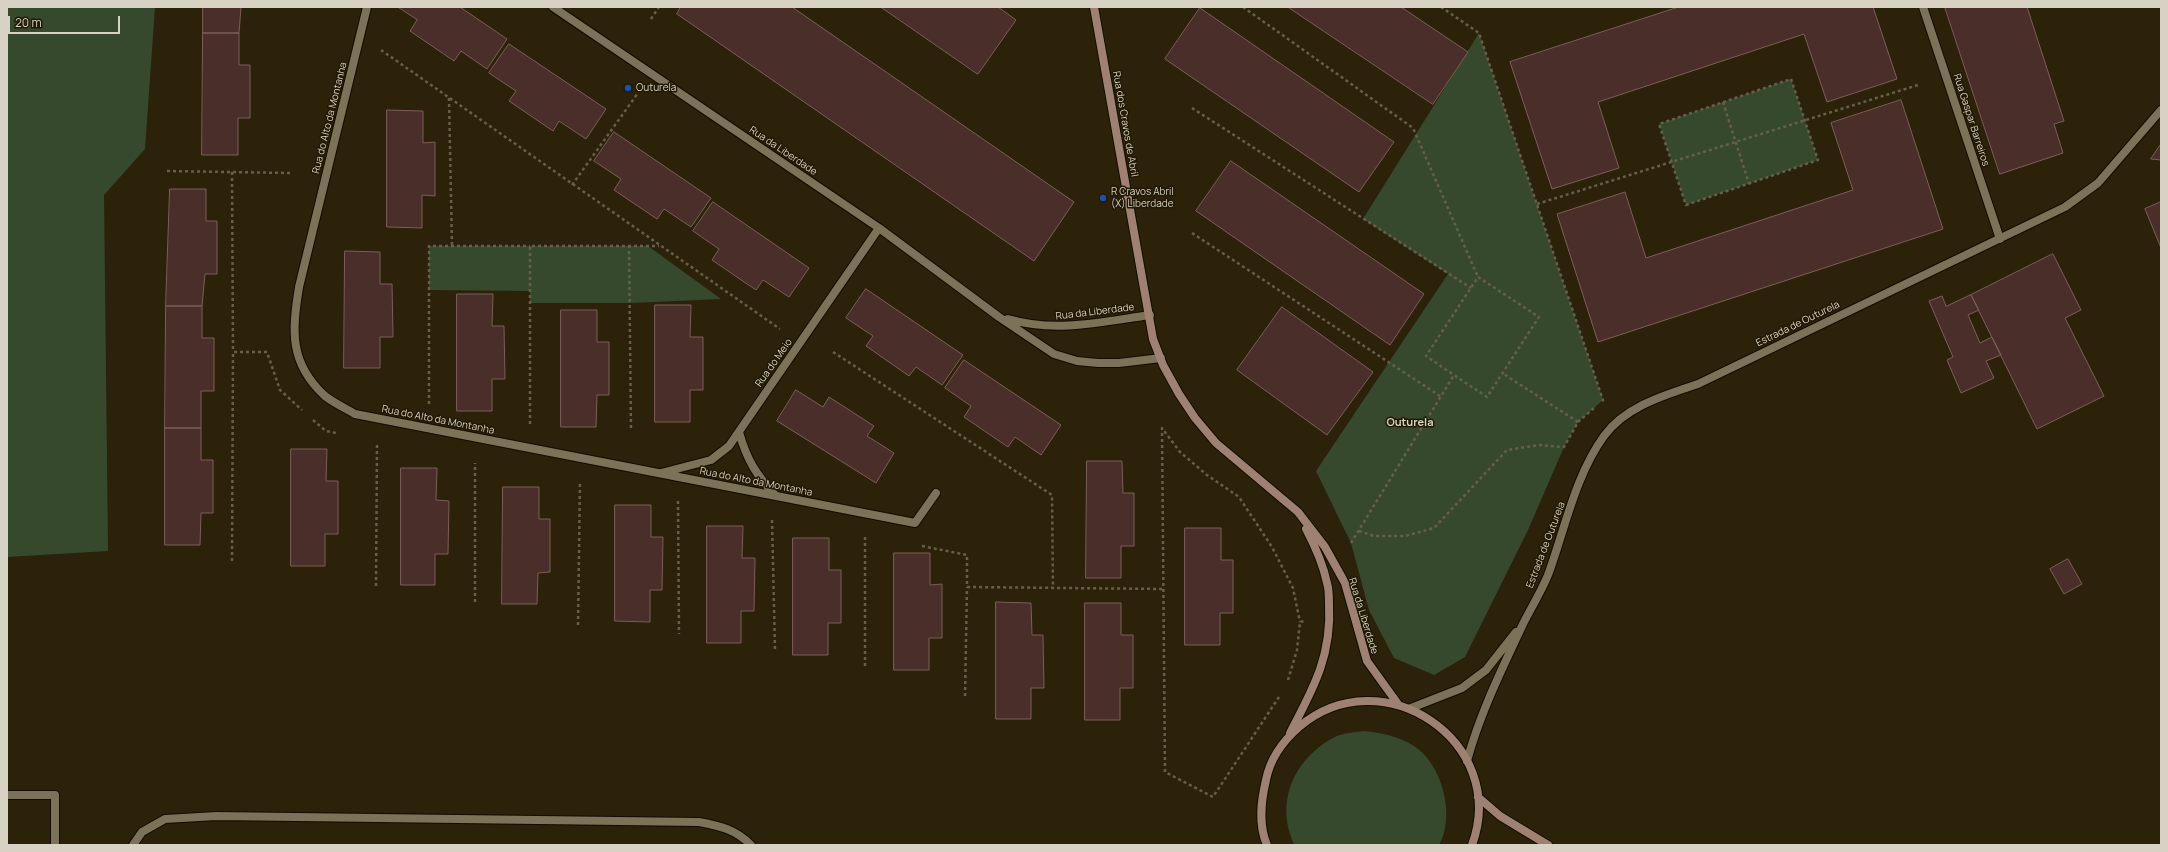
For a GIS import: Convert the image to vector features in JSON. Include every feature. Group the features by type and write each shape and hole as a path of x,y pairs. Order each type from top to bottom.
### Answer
{"street":[{"name":"Rua do Alto da Montanha","path":"367,7 299,288 294,319 294,344 305,372 326,396 355,414 915,523 936,493"},
{"name":"Rua da Liberdade","path":"553,7 879,228 999,317 1054,354 1077,361 1119,363 1161,358"},
{"name":"Rua dos Cravos de Abril","path":"1094,7 1150,315"},
{"name":"Rua Gaspar Barreiros","path":"1923,7 2000,239"},
{"name":"Estrada de Outurela","path":"1467,761 1474,734 1491,691 1547,577 1580,484 1591,458 1605,435 1638,407 1659,397 1705,381 2065,207 2098,184 2161,110"},
{"name":"Rua do Meio","path":"658,474 711,460 729,446 879,228"},
{"name":"Rua da Liberdade","path":"999,317 1034,326 1052,327 1076,326 1150,315 1153,339 1179,394 1216,443 1298,512 1325,548 1345,583 1367,661 1398,704"},
{"path":"739,432 748,461 759,479 776,496"},
{"name":"Rua da Liberdade","path":"1287,738 1313,690 1325,656 1330,619 1328,584 1317,550 1298,512"},
{"name":"Estrada de Outurela","path":"1410,708 1462,688 1486,670 1524,622"},
{"path":"1264,843 1260,803 1268,768 1287,738 1310,718 1338,705 1367,700 1398,704 1410,708 1433,721 1453,738 1467,761 1474,778 1478,797 1477,831 1472,845"},
{"path":"7,795 55,795 55,845"},
{"path":"1478,797 1500,816 1548,845"},
{"path":"133,845 142,832 165,819 216,816 699,822 723,826 741,835 751,845"}],"path":[{"path":"651,19 660,7"},
{"path":"1243,7 1413,128 1478,276 1539,317 1487,397 1426,356 1478,276"},
{"path":"1358,531 1374,536 1406,536 1434,528 1507,450 1539,445 1564,447 1578,422 1603,400 1479,33 1441,7"},
{"path":"360,36 800,343"},
{"path":"572,185 651,74"},
{"path":"1791,79 1805,120 1818,160 1686,205 1659,124 1791,79"},
{"path":"1537,204 1918,85"},
{"path":"449,98 452,246"},
{"path":"1723,102 1749,184"},
{"path":"1192,108 1470,288"},
{"path":"168,171 290,173"},
{"path":"232,172 232,561"},
{"path":"1192,233 1440,396"},
{"path":"629,245 631,430"},
{"path":"429,406 429,246 659,246"},
{"path":"530,246 530,427"},
{"path":"233,352 266,352 280,390 303,410"},
{"path":"833,352 1052,495 1053,588"},
{"path":"1502,374 1578,422"},
{"path":"1353,550 1351,543 1454,375"},
{"path":"309,416 326,431 340,433"},
{"path":"1280,696 1213,797 1165,772 1162,428 1180,452 1206,475 1239,497 1272,547 1293,588 1300,622 1297,650 1287,683"},
{"path":"376,586 377,440 385,442"},
{"path":"475,459 475,602"},
{"path":"578,625 580,480 587,481"},
{"path":"679,634 678,499 686,500"},
{"path":"772,517 775,649"},
{"path":"865,666 865,535 873,536"},
{"path":"920,546 967,555 965,696"},
{"path":"967,587 1163,589"},
{"path":"1300,622 1330,619"}],"green space":[{"path":"7,7 155,7 145,149 104,195 108,551 7,557"},
{"path":"1479,33 1603,400 1578,422 1564,447 1528,530 1465,657 1434,675 1394,658 1369,610 1351,543 1316,471 1448,274 1363,219"},
{"path":"1791,79 1818,160 1686,205 1659,124"},
{"path":"429,246 648,246 721,299 630,303 530,303 530,291 429,290"},
{"path":"1364,731 1390,736 1414,746 1424,754 1432,765 1439,778 1446,806 1444,833 1439,845 1294,845 1287,824 1286,807 1288,794 1298,770 1315,750 1325,742 1340,735"}],"building":[{"path":"203,7 241,7 239,33 203,33"},
{"path":"398,7 460,7 507,39 487,69 461,51 454,61 410,31 417,20"},
{"path":"681,7 792,7 1074,202 1034,261 677,14"},
{"path":"881,7 998,7 1016,20 978,74"},
{"path":"1288,7 1401,7 1468,52 1433,104"},
{"path":"1679,7 1873,7 1897,79 1827,102 1804,34 1598,102 1619,168 1552,189 1510,62"},
{"path":"1945,7 2027,7 2064,121 2054,124 2063,153 2000,174"},
{"path":"1200,8 1394,142 1359,192 1165,59"},
{"path":"203,33 239,33 239,65 250,65 250,118 238,118 238,155 202,155"},
{"path":"509,44 606,109 586,139 559,121 553,131 509,101 516,91 489,73"},
{"path":"1901,100 1943,229 1598,342 1557,214 1625,192 1646,258 1853,190 1831,123"},
{"path":"387,110 423,111 423,143 435,142 435,196 422,195 422,228 387,227"},
{"path":"614,132 711,198 691,227 664,209 657,219 614,190 621,179 594,161"},
{"path":"2161,144 2161,160 2151,159"},
{"path":"1231,161 1424,294 1390,345 1196,211"},
{"path":"170,189 206,189 206,221 217,221 217,274 205,274 202,306 166,306"},
{"path":"713,202 809,268 789,297 763,280 756,290 712,260 719,249 693,231"},
{"path":"2161,202 2161,248 2145,209"},
{"path":"345,251 380,252 380,284 392,284 393,337 380,337 380,368 344,368"},
{"path":"2053,254 2081,310 2065,318 2104,396 2037,429 1971,295"},
{"path":"866,289 963,355 942,385 916,367 909,376 866,346 873,336 846,318"},
{"path":"457,294 493,294 492,326 504,326 505,379 492,379 492,411 457,411"},
{"path":"1971,295 1979,310 1968,315 1980,343 1992,337 2001,355 1986,361 1994,378 1961,393 1947,360 1953,357 1929,301 1942,296 1946,306"},
{"path":"655,305 691,305 690,337 703,337 703,390 690,390 690,422 655,422"},
{"path":"166,306 202,306 202,338 214,338 214,391 201,391 201,428 165,428"},
{"path":"1282,307 1373,372 1327,435 1237,370"},
{"path":"561,310 597,310 597,342 609,342 609,395 597,395 596,427 561,427"},
{"path":"964,360 1061,425 1041,455 1015,437 1008,447 964,417 971,406 945,388"},
{"path":"796,390 823,407 829,397 874,426 867,436 894,453 876,483 777,421"},
{"path":"165,428 201,428 201,460 213,460 213,513 201,513 200,545 165,545"},
{"path":"291,449 327,449 326,481 338,481 338,534 325,534 325,566 291,566"},
{"path":"1087,461 1122,461 1123,493 1134,493 1134,546 1121,546 1121,578 1086,578"},
{"path":"401,468 437,468 436,500 449,501 448,554 435,554 435,585 401,585"},
{"path":"503,487 539,487 539,519 550,519 550,572 538,573 537,604 502,604"},
{"path":"615,505 651,505 651,537 663,537 662,590 650,590 650,622 615,621"},
{"path":"707,526 743,526 742,558 755,558 754,611 741,611 741,643 707,643"},
{"path":"1185,528 1221,528 1221,560 1233,560 1233,613 1220,613 1220,645 1185,645"},
{"path":"793,538 829,538 829,570 841,570 841,623 828,623 828,655 793,655"},
{"path":"894,553 930,553 930,585 942,584 942,638 929,638 929,670 894,670"},
{"path":"2068,559 2082,584 2064,594 2050,569"},
{"path":"996,602 1031,603 1032,635 1043,635 1044,688 1031,688 1031,719 996,719"},
{"path":"1085,603 1121,603 1121,635 1133,635 1133,688 1120,688 1120,720 1085,720"}],"place":[{"name":"Outurela","path":"628,88"},
{"name":"R Cravos Abril (X) Liberdade","path":"1103,198"}],"district":[{"name":"Outurela","path":"1410,423"}]}
